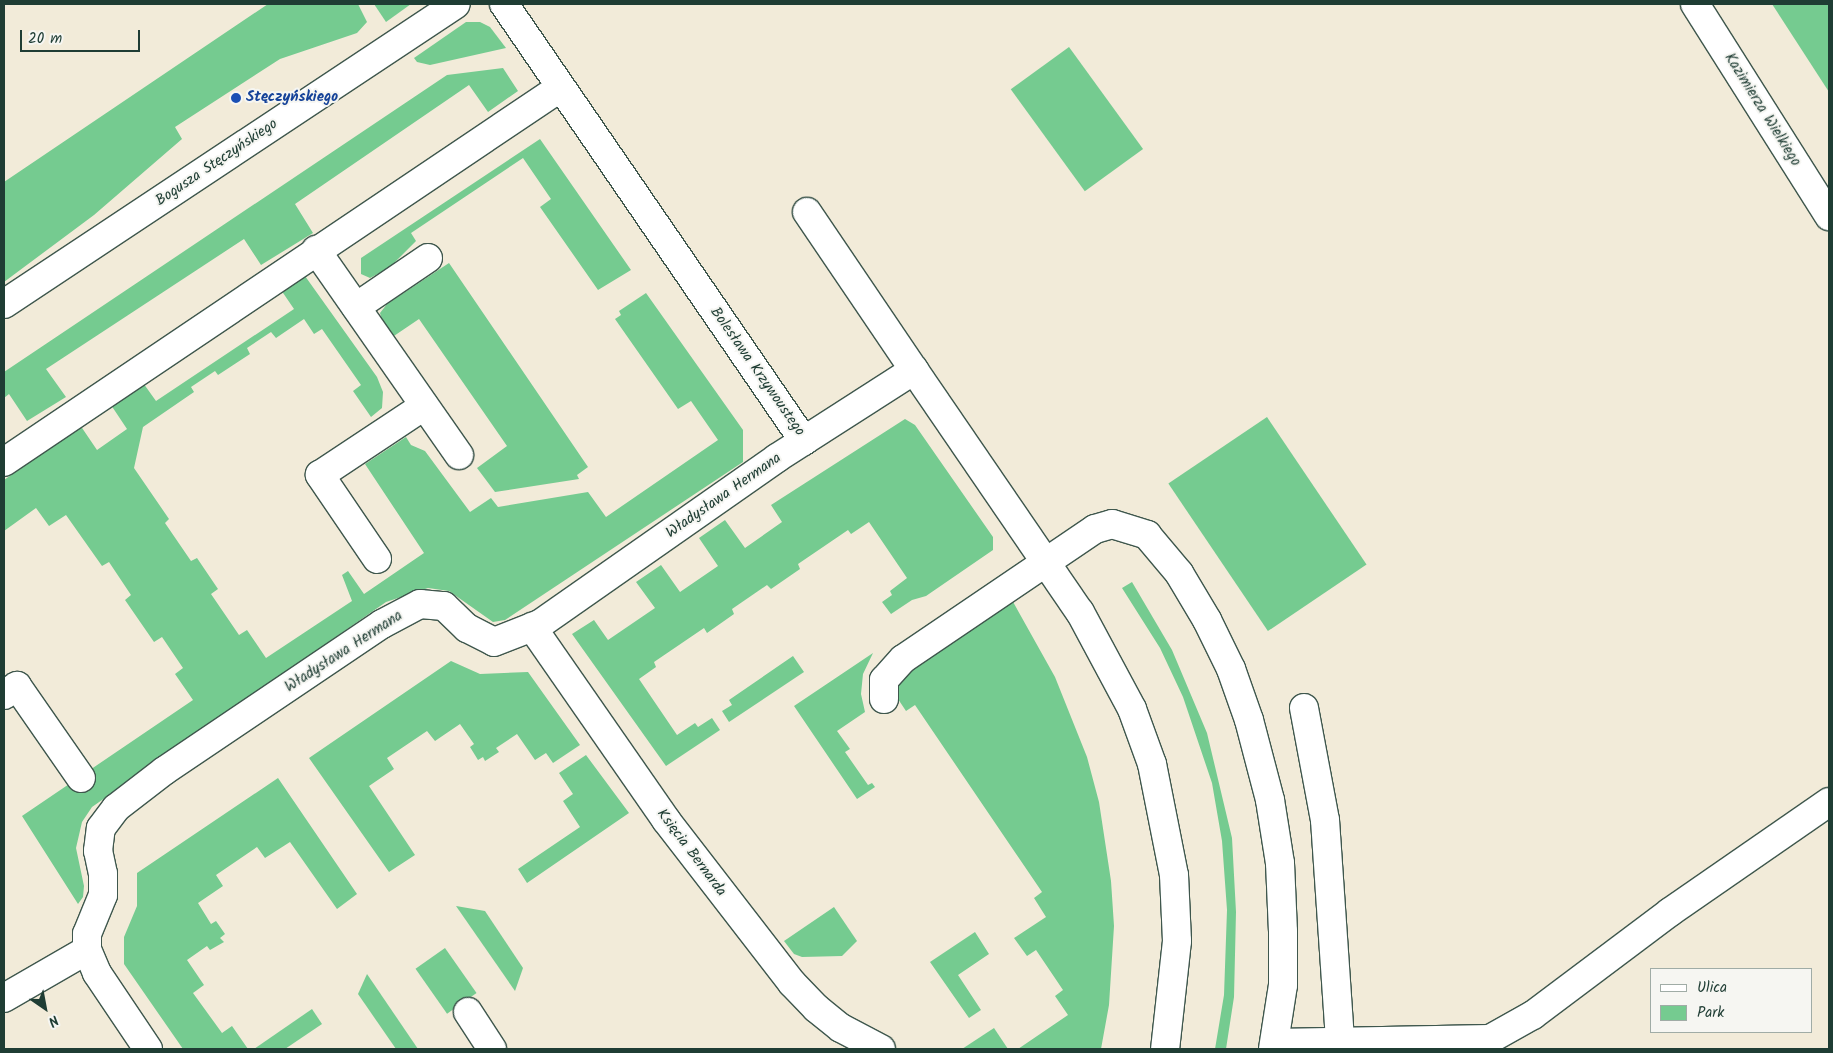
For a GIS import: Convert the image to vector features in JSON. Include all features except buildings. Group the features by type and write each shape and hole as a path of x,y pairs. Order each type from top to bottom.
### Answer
{"street":[{"name":"Bogusza Stęczyńskiego","path":"4,304 456,4"},
{"name":"Bolesława Krzywoustego","path":"504,4 804,441 914,370"},
{"name":"Kazimierza Wielkiego","path":"1695,4 1829,216"},
{"path":"4,462 316,250 561,87"},
{"path":"807,212 1080,612 1132,709 1152,764 1174,875 1177,941 1165,1049"},
{"path":"316,250 458,455"},
{"path":"356,307 428,258"},
{"path":"377,559 320,475 424,406"},
{"name":"Władysława Hermana","path":"148,1049 96,973 87,950 87,934 103,895 103,874 98,851 101,828 116,808 164,771 382,624 420,604 444,606 467,628 494,642 532,627 804,441"},
{"path":"884,699 882,687 889,671 1095,529 1112,524 1147,535 1178,573 1227,661 1249,720 1270,800 1280,863 1282,985 1274,1046 1340,1042 1490,1039 1533,1014 1670,912 1829,802"},
{"name":"Księcia Bernarda","path":"532,627 666,820 792,983 816,1008 841,1028 881,1049"},
{"path":"4,696 17,686 81,778"},
{"path":"1304,708 1325,820 1340,1042"},
{"path":"4,998 87,950"},
{"path":"468,1012 492,1049"}],"green space":[{"path":"268,4 358,4 367,22 357,33 280,59 175,127 182,139 94,215 4,282 4,182"},
{"path":"374,4 411,4 386,22"},
{"path":"1772,4 1829,4 1829,92"},
{"path":"466,22 480,22 490,27 506,48 430,65 417,62 414,58"},
{"path":"1069,47 1143,149 1085,191 1011,89"},
{"path":"503,68 518,91 488,112 469,85 295,204 313,233 261,265 244,239 46,369 66,397 27,421 9,394 4,398 4,372 447,75"},
{"path":"540,139 631,270 598,290 540,207 551,199 523,158 411,233 416,241 389,268 370,278 361,274 361,258"},
{"path":"449,263 588,467 577,475 579,479 495,492 477,468 507,446 419,319 388,340 380,313 387,304"},
{"path":"305,276 377,377 383,392 382,408 371,417 353,391 361,385 322,329 314,334 304,319 276,338 271,332 247,348 250,354 218,375 215,371 191,387 194,392 143,427 134,468 169,519 165,523 191,561 197,558 218,589 211,594 239,635 247,630 266,658 352,601 342,575 348,571 364,594 424,553 365,464 406,437 411,445 425,451 470,512 491,498 498,507 588,492 606,517 718,440 691,401 678,409 615,319 621,315 619,311 646,293 743,430 743,462 505,620 493,622 449,591 428,588 386,602 92,807 82,822 76,848 84,886 83,897 78,904 22,816 193,700 175,674 183,668 162,637 154,642 125,600 131,595 109,562 102,566 66,515 49,526 36,508 4,531 4,480 46,451 78,422 97,450 127,429 109,402 141,380 156,401 294,309 279,287"},
{"path":"1267,417 1367,565 1268,631 1168,484"},
{"path":"905,419 915,425 993,537 993,550 926,596 912,600 891,614 882,602 892,595 890,591 907,578 869,522 851,534 848,530 798,564 800,569 771,589 767,585 732,609 734,614 707,633 704,628 654,662 656,667 639,679 677,735 695,723 698,727 712,718 720,730 666,766 572,634 594,620 608,640 655,608 636,582 661,565 680,592 718,566 699,538 725,520 745,548 782,522 771,505"},
{"path":"1132,582 1172,650 1207,733 1232,838 1236,912 1234,997 1226,1049 1215,1049 1224,995 1227,910 1222,841 1212,783 1183,697 1160,648 1122,588"},
{"path":"1012,600 1055,677 1087,757 1099,802 1111,881 1114,926 1109,1005 1101,1049 1018,1049 1068,1015 1055,996 1063,990 1036,950 1027,956 1014,938 1046,917 1034,898 1042,892 915,705 906,711 894,693 906,671"},
{"path":"873,653 863,674 861,694 865,712 837,731 850,749 845,752 868,785 872,783 875,787 857,799 794,706"},
{"path":"793,656 804,672 729,722 722,711 732,705 729,700"},
{"path":"451,661 480,674 528,672 580,745 553,763 546,753 535,760 517,734 496,748 499,752 485,761 483,757 478,760 470,747 474,744 460,724 435,741 427,731 387,758 394,769 369,786 415,855 389,872 309,758"},
{"path":"586,755 629,813 527,883 518,869 580,827 563,801 573,794 559,773"},
{"path":"278,778 357,894 337,909 290,842 265,858 257,847 216,875 223,886 198,903 211,924 216,921 225,934 220,938 224,942 210,950 207,946 187,960 204,985 193,993 222,1033 232,1026 248,1049 183,1049 124,964 124,937 137,906 137,873"},
{"path":"456,906 485,911 523,968 515,991"},
{"path":"834,907 857,941 842,956 802,957 794,954 784,941"},
{"path":"975,932 989,954 958,975 981,1010 969,1018 930,962"},
{"path":"445,948 477,993 447,1014 416,969"},
{"path":"367,974 418,1049 396,1049 358,994"},
{"path":"312,1009 322,1024 285,1049 254,1049"},
{"path":"994,1028 1008,1049 962,1049"}],"place":[{"name":"Stęczyńskiego","path":"236,98"}]}
